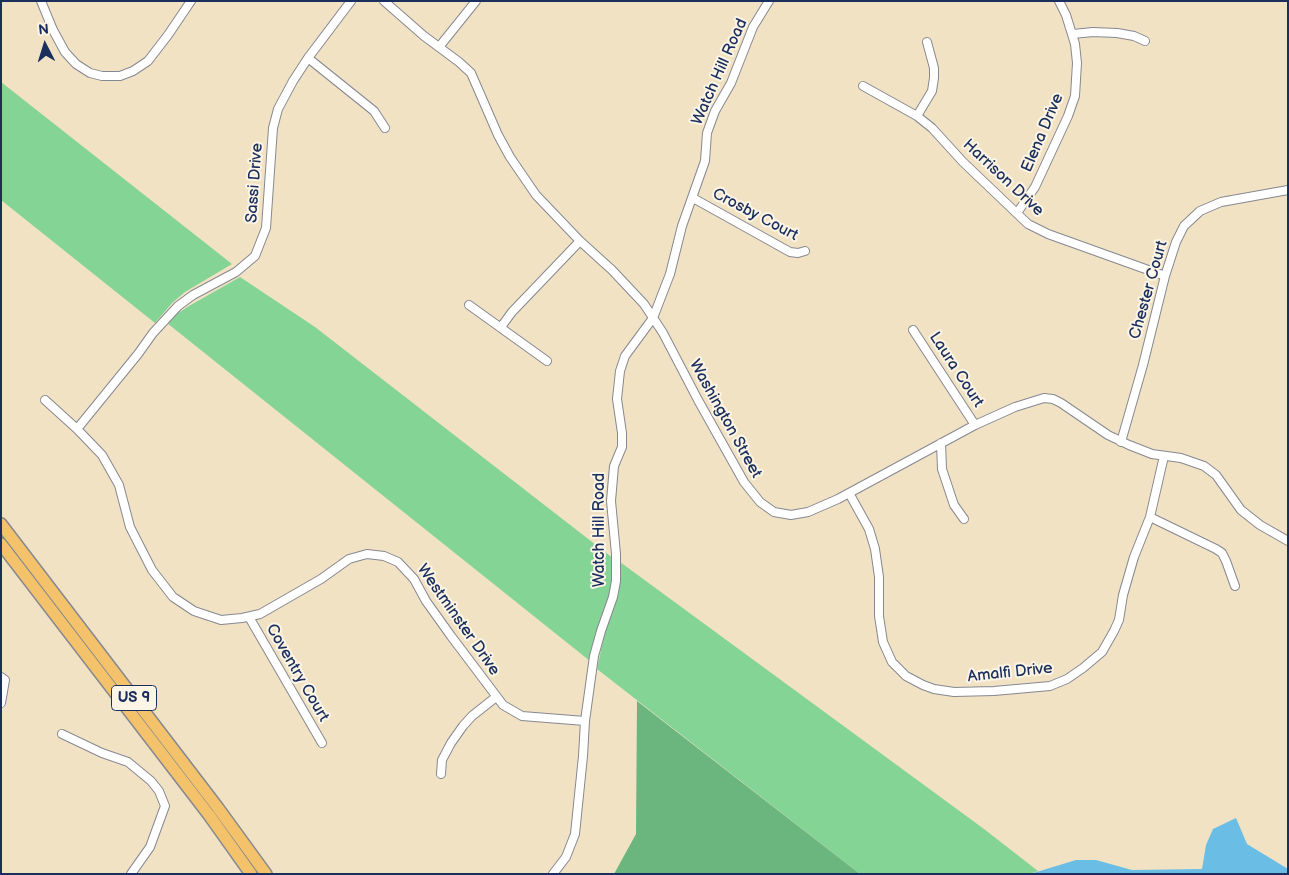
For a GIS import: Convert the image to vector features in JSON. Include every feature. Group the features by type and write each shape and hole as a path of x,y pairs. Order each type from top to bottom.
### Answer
{"highway":[{"name":"US 9","path":"1,524 224,815 266,874"},
{"name":"US 9","path":"1,544 209,815 251,874"}],"street":[{"path":"41,1 61,45 76,64 90,73 102,76 120,76 133,71 148,61 191,1"},
{"name":"Sassi Drive","path":"77,429 172,312 193,295 236,272 254,256 266,228 273,128 278,109 308,58 351,1"},
{"name":"Washington Street","path":"384,1 471,73 498,135 510,157 536,195 644,304 663,333 744,482 760,502 774,512 791,515 808,512 975,425 1029,402 1044,398 1061,402 1121,442 1152,454 1181,458 1204,466 1216,475 1241,510 1260,525 1287,540"},
{"path":"439,47 476,1"},
{"name":"Watch Hill Road","path":"553,874 566,857 575,834 585,721 596,647 613,597 616,581 611,484 614,466 622,447 617,399 620,371 625,356 653,318 670,274 682,226 705,161 707,133 715,111 731,82 753,27 769,1"},
{"name":"Elena Drive","path":"1017,213 1035,187 1068,116 1075,96 1077,63 1073,34 1059,1"},
{"path":"1073,34 1093,32 1118,33 1134,36 1145,41"},
{"path":"917,116 932,91 934,78 934,66 927,42"},
{"path":"308,58 374,111 385,128"},
{"name":"Harrison Drive","path":"863,86 917,116 932,128 962,161 1028,224 1048,234 1165,276"},
{"name":"Chester Court","path":"1121,442 1143,365 1165,276 1176,242 1184,226 1200,211 1221,202 1288,190"},
{"name":"Crosby Court","path":"693,198 790,252 798,253 805,251"},
{"path":"500,327 580,241"},
{"path":"468,305 547,361"},
{"name":"Laura Court","path":"913,330 975,425"},
{"name":"Westminster Drive","path":"45,400 102,455 118,484 130,527 152,570 173,597 194,611 222,620 260,614 321,579 348,559 367,554 384,556 398,562 414,580 426,601 503,705 522,716 585,721"},
{"path":"941,443 942,469 954,506 964,519"},
{"name":"Amalfi Drive","path":"849,492 869,529 875,549 879,577 880,633 892,662 906,676 923,685 954,692 1050,686 1068,678 1083,668 1102,652 1108,643 1118,620 1134,558 1150,517 1164,456"},
{"path":"1150,517 1222,553 1235,586"},
{"name":"Coventry Court","path":"249,617 322,744"},
{"path":"1,677 5,680 1,703"},
{"path":"441,774 442,760 463,726 472,716 496,697"},
{"path":"62,734 102,753 128,762 160,791 165,806 150,847 131,874"}],"green space":[{"path":"1,82 232,264 185,292 172,303 155,323 1,200"},
{"path":"240,277 315,327 614,559 610,597 595,635 590,661 167,323 172,317 189,306"},
{"path":"620,562 984,829 1038,871 1030,874 860,874 597,669 605,631 618,596"},
{"path":"637,701 860,874 614,874 636,834"}],"water":[{"path":"1236,818 1247,844 1288,869 1288,874 1030,874 1076,860 1096,860 1132,870 1202,869 1206,845 1213,829"}]}
